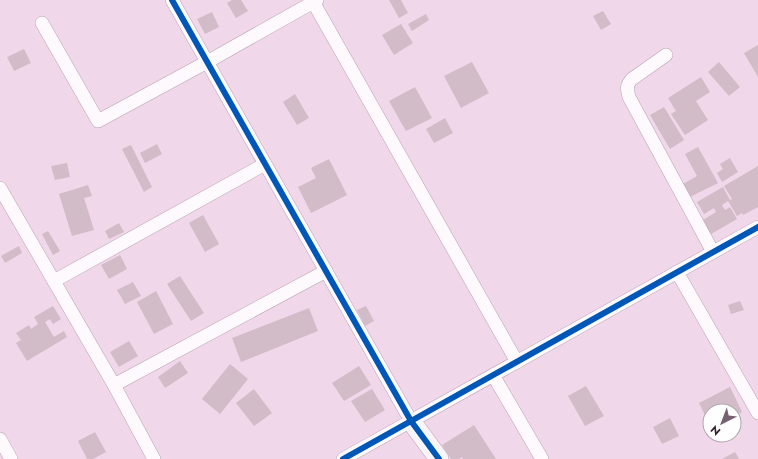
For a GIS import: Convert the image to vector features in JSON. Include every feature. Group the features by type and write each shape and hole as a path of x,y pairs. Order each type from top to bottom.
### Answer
{"street":[{"path":"172,0 411,421 439,459"},
{"path":"42,23 98,121 207,62 314,1 517,362"},
{"path":"666,55 632,79 626,88 629,98 713,252"},
{"path":"54,281 265,164"},
{"path":"0,188 114,385 154,459"},
{"path":"343,459 758,227"},
{"path":"114,385 326,271"},
{"path":"677,272 758,413"},
{"path":"493,375 542,459"},
{"path":"0,439 11,459"}],"building":[{"path":"232,0 241,0 248,11 236,18 227,3"},
{"path":"389,0 401,0 408,13 399,18"},
{"path":"603,11 611,24 601,30 593,16"},
{"path":"212,12 219,27 205,34 197,19"},
{"path":"426,14 429,20 412,31 408,24"},
{"path":"401,24 413,43 394,55 382,35"},
{"path":"758,45 758,77 744,53"},
{"path":"24,49 31,63 14,71 7,57"},
{"path":"472,62 489,93 461,108 444,76"},
{"path":"719,62 740,87 729,96 708,72"},
{"path":"701,77 710,92 696,101 708,120 685,135 671,114 676,111 668,98"},
{"path":"415,87 432,118 406,131 389,101"},
{"path":"295,94 309,118 297,125 283,102"},
{"path":"664,107 684,140 670,149 650,115"},
{"path":"445,118 453,133 434,143 426,129"},
{"path":"157,144 162,154 145,163 140,153"},
{"path":"131,145 152,187 144,192 122,149"},
{"path":"698,147 718,183 690,197 683,184 697,176 685,154"},
{"path":"730,158 738,172 722,182 717,173 723,169 720,164"},
{"path":"329,159 347,195 311,213 298,187 316,178 311,168"},
{"path":"67,163 70,177 55,180 51,166"},
{"path":"758,166 758,207 743,215 742,213 737,216 728,201 722,205 725,210 730,207 737,219 711,234 703,220 716,212 714,208 704,214 697,202 723,187 730,200 732,199 724,186"},
{"path":"88,185 92,196 84,198 94,230 72,236 59,194"},
{"path":"203,215 219,244 205,252 189,223"},
{"path":"119,223 124,232 109,239 105,231"},
{"path":"48,231 60,251 53,255 42,234"},
{"path":"19,246 22,253 5,263 1,256"},
{"path":"120,255 127,269 109,279 101,265"},
{"path":"180,276 204,313 191,321 167,284"},
{"path":"133,282 141,296 125,304 117,290"},
{"path":"156,291 173,324 154,334 137,302"},
{"path":"740,301 744,310 731,314 728,305"},
{"path":"53,306 61,319 53,324 50,319 45,322 54,337 64,331 67,337 27,361 16,343 21,340 16,333 29,325 31,329 38,324 34,317"},
{"path":"366,306 374,321 365,326 357,310"},
{"path":"309,308 318,331 241,362 232,338"},
{"path":"129,341 138,356 119,367 110,352"},
{"path":"180,361 188,373 165,388 158,377"},
{"path":"230,364 248,379 220,414 202,399"},
{"path":"359,366 371,385 344,401 332,383"},
{"path":"586,386 604,416 585,426 568,396"},
{"path":"730,387 738,403 702,403 702,409 699,403"},
{"path":"254,389 272,413 254,426 236,403"},
{"path":"372,389 385,410 365,422 351,401"},
{"path":"670,418 679,436 662,444 653,427"},
{"path":"474,425 496,459 463,459 462,457 459,459 451,459 442,445"},
{"path":"95,432 106,452 93,459 87,459 78,441"},
{"path":"735,452 739,459 722,459"}],"cycle path":[{"path":"172,0 411,421 439,459"},
{"path":"343,459 758,227"}]}
